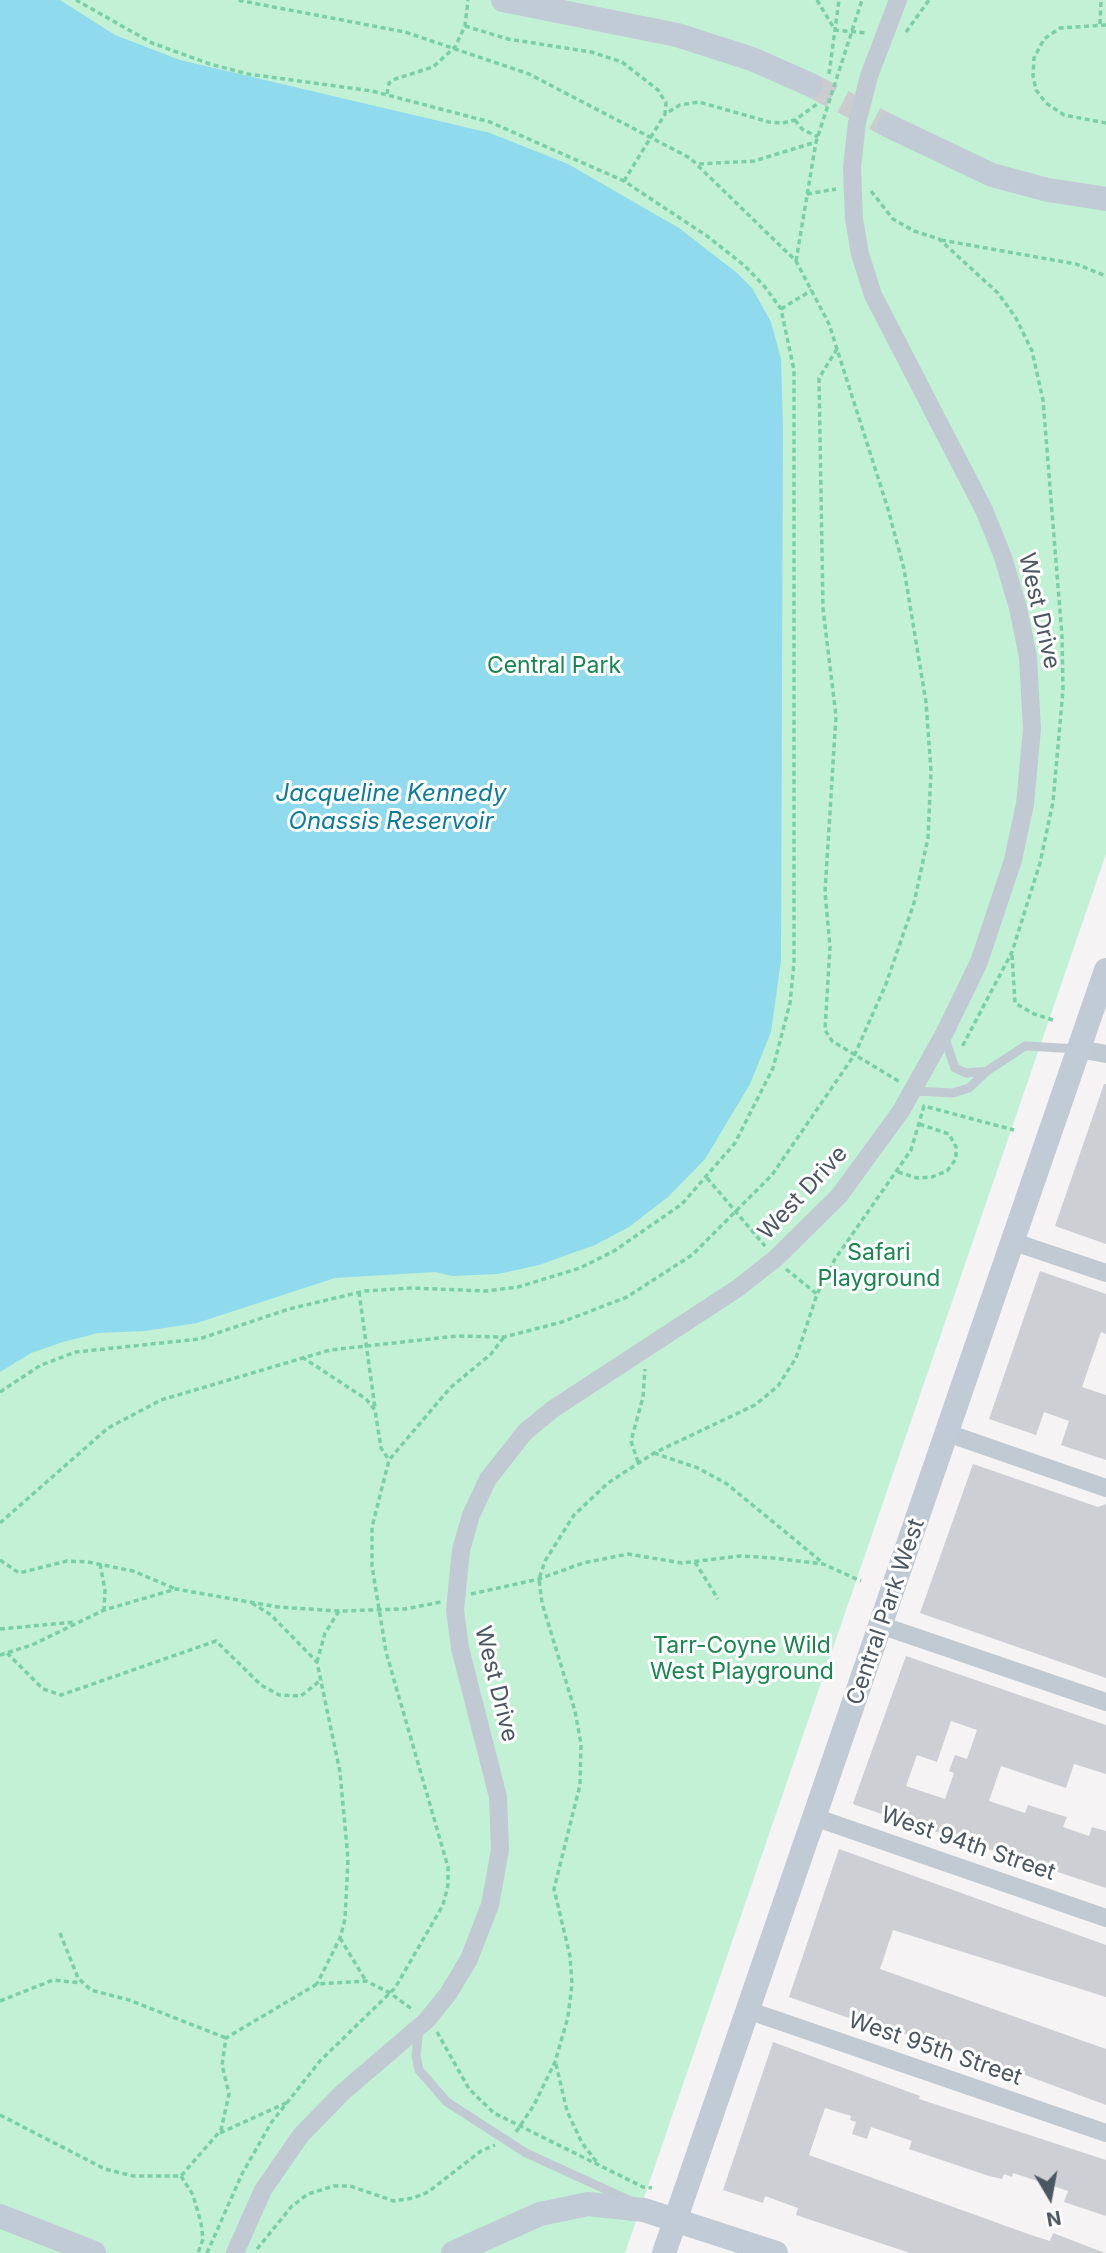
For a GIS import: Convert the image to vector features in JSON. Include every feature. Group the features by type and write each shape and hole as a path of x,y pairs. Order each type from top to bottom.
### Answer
{"main road":[{"path":"503,0 677,35 752,59 819,90"},
{"path":"889,126 992,175 1048,190 1106,199"},
{"name":"Central Park West","path":"664,2253 1106,970"},
{"path":"453,2253 540,2214 563,2207 648,2199 676,2219 776,2253"},
{"path":"0,2216 94,2253"}],"street":[{"name":"West Drive","path":"235,2253 263,2190 301,2135 351,2084 423,2024 460,1976 478,1939 495,1887 500,1850 494,1775 455,1624 458,1565 465,1534 488,1479 525,1432 553,1409 738,1288 799,1237 857,1173 913,1093 944,1034 987,940 1021,830 1031,753 1032,703 1024,633 999,544 978,497 881,312 866,275 857,237 851,189 858,123 869,76 898,0"},
{"path":"1078,1049 1106,1055"},
{"path":"1014,1242 1106,1273"},
{"path":"947,1433 1106,1488"},
{"path":"880,1625 1106,1702"},
{"name":"West 94th Street","path":"814,1817 1106,1918"},
{"name":"West 95th Street","path":"747,2010 1106,2133"}],"lane":[{"path":"944,1034 955,1068 966,1073 986,1072"},
{"path":"913,1093 961,1091 974,1085 986,1072 1025,1046 1078,1049"},
{"path":"423,2024 416,2056 419,2070 447,2102 526,2153 570,2175 620,2194 648,2199"}],"path":[{"path":"0,1392 41,1365 76,1352 199,1339 289,1309 359,1292 411,1288 486,1291 539,1282 600,1259 636,1238 682,1204 735,1143 773,1068 790,1003 794,963 794,370 781,309 745,265 708,236 624,181 490,122 387,94 248,74 210,64 152,43 76,0"},
{"path":"0,1522 108,1428 161,1400 302,1357 366,1346 457,1336 504,1337 562,1322 627,1297 692,1255 787,1157 855,1054 886,984 914,903 928,838 931,771 926,702 904,569 885,498 829,324 796,261 698,164 529,74 405,32 237,0"},
{"path":"387,94 389,83 433,67 455,47 465,26 467,0"},
{"path":"817,0 835,30 850,33"},
{"path":"665,114 680,105 699,102 769,122 795,120 819,90 835,30 839,0"},
{"path":"796,261 817,140 862,0"},
{"path":"902,43 915,15 929,0"},
{"path":"1099,1 1100,24"},
{"path":"1106,25 1060,28 1044,39 1034,58 1033,76 1036,90 1046,103 1064,115 1106,123"},
{"path":"465,26 508,39 591,52 622,62 657,90 666,103 665,114 624,181"},
{"path":"795,120 817,140"},
{"path":"698,164 754,161 817,140"},
{"path":"807,194 839,188"},
{"path":"939,239 1076,264 1106,276"},
{"path":"781,309 812,290"},
{"path":"837,349 819,378 823,609 836,716 825,892 830,947 825,1030 832,1041 913,1093 1014,1130"},
{"path":"1012,952 1016,1003 1034,1014 1053,1020"},
{"path":"514,2137 555,2062 568,2017 573,1976 554,1889 575,1808 582,1764 575,1711 546,1624 539,1579 551,1549 574,1515 608,1483 654,1453 746,1409 771,1393 796,1358 817,1294 842,1248 911,1150 919,1124 913,1093"},
{"path":"898,1172 917,1178 932,1177 947,1171 956,1159 956,1147 949,1134 919,1124"},
{"path":"707,1178 767,1249"},
{"path":"842,1248 848,1251"},
{"path":"782,1266 817,1294"},
{"path":"359,1292 381,1448 389,1460"},
{"path":"207,2253 242,2174 271,2123 320,2061 390,1993 430,1932 443,1905 448,1885 444,1853 392,1675 372,1566 372,1527 389,1460 450,1388 491,1354 504,1337"},
{"path":"638,1462 631,1441 646,1384 640,1352"},
{"path":"302,1357 352,1389 375,1410"},
{"path":"654,1453 698,1468 727,1484 823,1564 861,1581"},
{"path":"466,1596 539,1579 583,1563 620,1555 695,1562 740,1556 823,1564"},
{"path":"0,1560 13,1571 27,1573 67,1561 100,1564 133,1571 176,1589 250,1602 339,1611 379,1611 441,1602"},
{"path":"695,1562 718,1599"},
{"path":"100,1564 105,1590 104,1609"},
{"path":"0,1655 81,1622 104,1609 176,1589"},
{"path":"250,1602 271,1615 317,1662 340,1772 347,1832 346,1905 340,1938 317,1984"},
{"path":"317,1662 325,1633 339,1611"},
{"path":"0,1629 81,1622"},
{"path":"7,1653 43,1689 61,1695 216,1641 261,1685 279,1695 301,1696 322,1679"},
{"path":"60,1933 82,1983 91,1990 129,2000 226,2038"},
{"path":"340,1938 366,1981"},
{"path":"0,2001 53,1980 82,1983"},
{"path":"226,2038 317,1984 366,1981 390,1993 447,2047 469,2089 494,2113 643,2187 648,2199"},
{"path":"218,2134 229,2094 222,2065 226,2038"},
{"path":"555,2062 567,2111 582,2143 600,2166"},
{"path":"0,2115 105,2169 133,2176 181,2176 218,2134 289,2101"},
{"path":"258,2248 292,2206 308,2194 334,2186 350,2186 394,2201 413,2198 428,2192 481,2151 496,2145"},
{"path":"181,2176 192,2195 201,2223 202,2239 198,2253"}],"green space":[{"name":"Central Park","path":"0,0 1106,0 1106,854 625,2253 0,2253"}],"water":[{"name":"Jacqueline Kennedy Onassis Reservoir","path":"0,0 60,0 115,35 180,60 490,133 568,164 679,228 737,273 752,288 771,322 781,359 783,427 781,961 771,1032 750,1084 705,1159 668,1197 629,1227 595,1245 539,1265 498,1274 452,1276 435,1272 335,1278 197,1323 145,1331 98,1333 63,1342 31,1353 0,1372"}],"building":[{"path":"1106,1084 1106,1244 1055,1226"},
{"path":"1040,1271 1106,1294 1106,1334 1101,1332 1082,1387 1106,1395 1106,1460 1061,1445 1069,1421 1044,1412 1036,1435 989,1419"},
{"path":"973,1464 1098,1507 1106,1504 1106,1678 920,1613"},
{"path":"906,1656 1106,1725 1106,1774 1074,1764 1066,1788 1001,1766 989,1801 1025,1813 1028,1805 1067,1817 1063,1827 1089,1836 1092,1827 1106,1831 1106,1888 855,1805 853,1803","holes":["951,1721 977,1730 967,1759 955,1755 949,1771 954,1773 945,1799 906,1786 917,1755 937,1762"]},
{"path":"839,1849 1106,1945 1106,1997 893,1930 880,1969 1106,2049 1106,2105 914,2034 914,2037 867,2021 866,2024 789,1997"},
{"path":"773,2042 920,2096 919,2099 1106,2160 1106,2216 1064,2202 1068,2191 1013,2173 1012,2177 1004,2174 1002,2179 989,2176 909,2149 912,2141 871,2127 867,2139 852,2134 856,2122 850,2120 851,2116 825,2108 809,2155 1031,2235 1050,2241 1053,2233 1105,2253 910,2253 796,2215 798,2208 765,2196 763,2203 723,2190"}],"tunnel":[{"path":"811,85 889,126"}],"park label":[{"name":"Safari Playground","path":"879,1266"},
{"name":"Tarr-Coyne Wild West Playground","path":"742,1659"}]}
